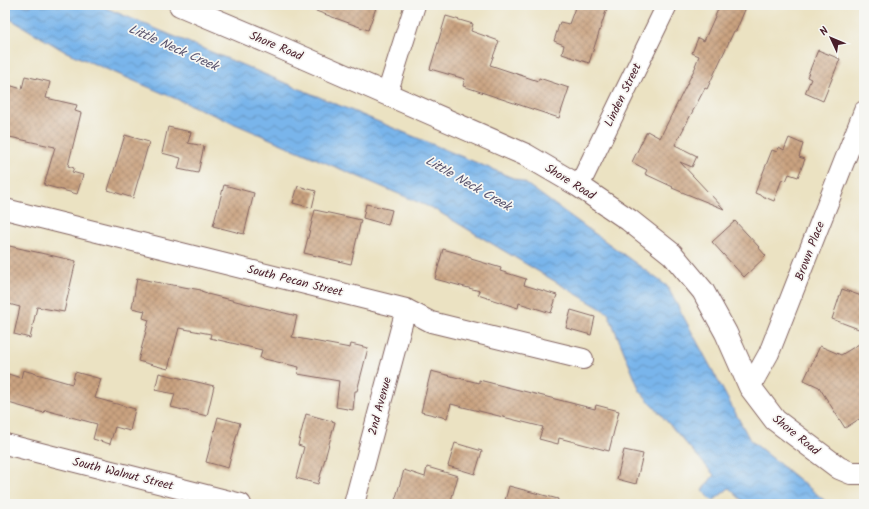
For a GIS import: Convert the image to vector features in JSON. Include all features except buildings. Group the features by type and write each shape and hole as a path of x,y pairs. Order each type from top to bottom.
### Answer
{"street":[{"name":"Shore Road","path":"180,5 387,94 526,156 579,186 629,220 672,254 703,291 726,333 750,387 775,420 839,468 851,472 864,473"},
{"path":"387,94 415,5"},
{"name":"Linden Street","path":"579,186 667,5"},
{"name":"Brown Place","path":"750,387 769,353 864,112"},
{"name":"South Pecan Street","path":"5,209 406,309 431,322 583,359"},
{"name":"2nd Avenue","path":"354,504 406,309"},
{"name":"South Walnut Street","path":"5,444 241,504"}],"water":[{"name":"Little Neck Creek","path":"5,5 99,5 525,183 667,286 750,440 829,504 746,504 729,488 713,501 702,490 714,475 640,391 608,313 434,209 64,51 5,16"}]}
